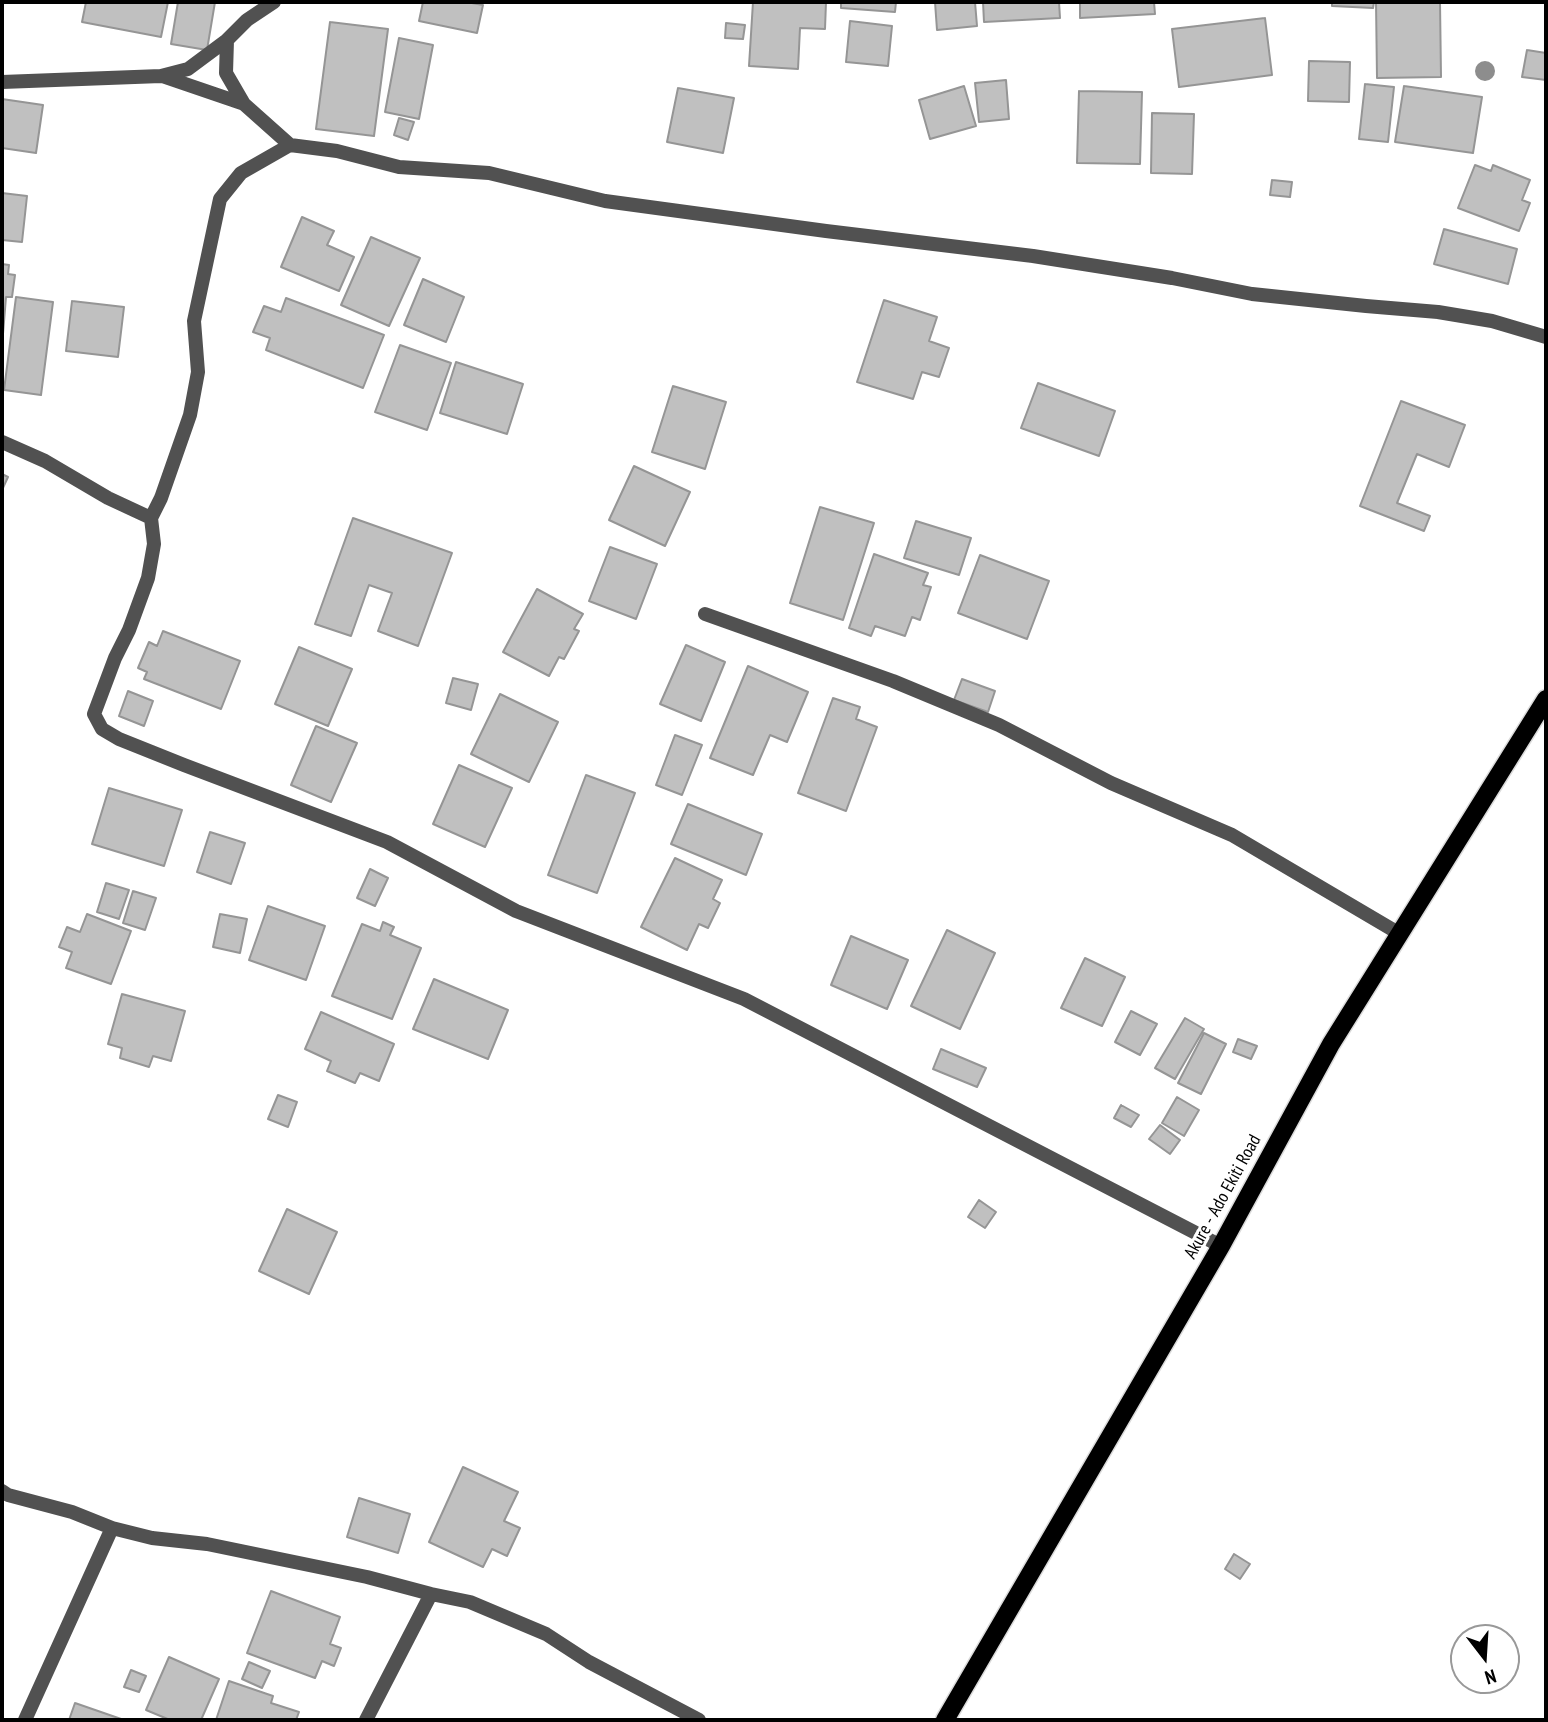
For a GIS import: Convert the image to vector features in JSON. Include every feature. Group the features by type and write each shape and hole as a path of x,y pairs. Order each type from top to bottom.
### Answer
{"main road":[{"name":"Akure - Ado Ekiti Road","path":"945,1720 1221,1246 1331,1044 1546,699"}],"street":[{"path":"2,82 161,76 188,69 227,40 247,20 274,2"},
{"path":"227,40 226,73 244,104 290,145 337,151 399,167 489,173 605,201 826,232 1033,256 1252,294 1438,312 1492,321 1546,337"},
{"path":"161,76 244,104"},
{"path":"290,145 241,173 220,199 194,321 198,372 190,415 161,498 151,518 154,544 148,578 130,630 115,658 94,714 102,729 119,739 184,765 387,842 516,911 744,999 1221,1246"},
{"path":"2,442 45,461 108,498 151,518"},
{"path":"705,614 894,681 999,725 1111,783 1232,835 1400,934"},
{"path":"2,1492 72,1512 112,1528 152,1538 206,1544 367,1577 470,1602 545,1634 589,1662 699,1720"},
{"path":"25,1720 112,1528"},
{"path":"366,1720 431,1594"}],"building":[{"path":"86,2 168,2 161,37 82,22"},
{"path":"178,2 215,2 207,50 171,44"},
{"path":"423,2 466,2 483,5 477,33 419,21"},
{"path":"753,2 826,2 825,29 800,28 798,69 749,66"},
{"path":"841,2 896,2 895,12 841,8"},
{"path":"935,2 975,2 977,26 937,30"},
{"path":"983,2 1059,2 1060,18 984,22"},
{"path":"1080,2 1154,2 1155,14 1080,18"},
{"path":"1332,2 1374,2 1373,8 1332,6"},
{"path":"1376,2 1440,2 1441,77 1377,78"},
{"path":"1265,18 1272,75 1179,87 1172,29"},
{"path":"850,21 892,26 888,66 846,62"},
{"path":"330,22 388,29 374,136 316,129"},
{"path":"726,23 745,25 743,39 725,38"},
{"path":"399,38 433,45 419,119 385,112"},
{"path":"1527,50 1546,53 1546,80 1522,77"},
{"path":"1309,61 1350,62 1349,102 1308,101"},
{"path":"1006,80 1009,119 979,122 975,83"},
{"path":"1365,84 1394,87 1388,142 1359,139"},
{"path":"964,86 976,126 930,139 919,100"},
{"path":"1404,86 1482,97 1473,153 1395,142"},
{"path":"678,88 734,98 723,153 667,142"},
{"path":"1079,91 1142,92 1140,164 1077,163"},
{"path":"2,99 43,105 36,153 2,148"},
{"path":"1152,113 1194,114 1192,174 1151,173"},
{"path":"399,118 414,122 408,140 394,135"},
{"path":"1475,165 1491,171 1493,165 1530,180 1522,200 1530,203 1519,231 1458,208"},
{"path":"1272,180 1292,182 1290,197 1270,195"},
{"path":"2,193 27,196 22,242 2,240"},
{"path":"302,217 334,231 327,245 354,257 339,291 281,267"},
{"path":"1444,229 1517,249 1508,284 1434,264"},
{"path":"371,237 420,258 389,326 341,305"},
{"path":"2,264 9,265 8,274 15,275 12,297 6,297 3,334 2,334"},
{"path":"423,279 464,297 446,342 404,325"},
{"path":"16,297 53,302 41,395 4,390"},
{"path":"286,298 384,335 363,388 266,350 270,338 253,332 264,306 281,312"},
{"path":"884,300 937,317 929,341 949,348 939,377 922,372 913,399 857,382"},
{"path":"72,301 124,307 118,357 66,351"},
{"path":"400,345 451,363 427,430 375,412"},
{"path":"456,362 523,384 507,434 440,413"},
{"path":"1038,383 1115,411 1099,456 1021,428"},
{"path":"673,386 726,402 705,469 652,452"},
{"path":"1401,401 1465,425 1449,467 1417,454 1397,503 1430,516 1424,531 1360,506"},
{"path":"634,466 690,492 665,546 609,520"},
{"path":"2,474 8,477 2,490"},
{"path":"820,507 874,523 843,620 790,603"},
{"path":"353,518 452,553 418,646 378,631 392,593 369,585 351,636 315,624"},
{"path":"916,521 971,538 959,575 904,558"},
{"path":"610,547 657,564 636,619 589,601"},
{"path":"874,554 928,573 923,585 931,587 920,620 912,617 905,636 875,626 871,636 849,628"},
{"path":"980,555 1049,581 1027,639 958,613"},
{"path":"537,589 583,614 574,629 579,631 564,659 559,657 549,676 503,652"},
{"path":"163,631 240,661 221,709 144,679 147,672 138,668 149,642 157,646"},
{"path":"686,645 725,662 701,721 660,704"},
{"path":"299,647 352,669 328,726 275,704"},
{"path":"748,666 808,692 787,742 770,735 753,775 710,758"},
{"path":"453,678 478,684 471,710 446,703"},
{"path":"962,679 995,691 988,712 954,700"},
{"path":"128,691 153,701 144,726 119,716"},
{"path":"500,694 558,722 529,782 471,754"},
{"path":"833,698 860,707 856,719 877,727 846,811 798,793"},
{"path":"316,726 357,743 331,802 291,785"},
{"path":"675,735 702,745 682,795 656,785"},
{"path":"459,765 512,788 485,847 433,824"},
{"path":"586,775 635,793 597,893 548,875"},
{"path":"109,788 182,810 164,866 92,844"},
{"path":"688,804 762,834 746,875 671,844"},
{"path":"210,832 245,843 231,884 197,872"},
{"path":"675,858 722,880 713,899 720,903 708,928 699,924 687,950 641,927"},
{"path":"370,869 388,878 375,906 357,898"},
{"path":"106,883 129,890 119,919 97,912"},
{"path":"133,891 156,898 145,930 123,923"},
{"path":"268,906 325,926 306,980 249,960"},
{"path":"87,914 131,931 111,984 66,968 72,952 59,947 67,927 80,932"},
{"path":"220,914 247,919 240,953 213,947"},
{"path":"383,922 394,927 390,935 421,948 392,1019 332,996 362,924 380,931"},
{"path":"947,930 995,953 960,1029 911,1006"},
{"path":"851,936 908,960 887,1009 831,985"},
{"path":"1085,958 1125,977 1102,1026 1061,1008"},
{"path":"434,979 508,1010 488,1059 413,1029"},
{"path":"122,994 185,1011 171,1061 153,1056 149,1067 120,1058 122,1048 108,1044"},
{"path":"1131,1011 1157,1024 1140,1055 1115,1042"},
{"path":"321,1012 394,1044 379,1081 360,1073 355,1083 327,1071 331,1061 305,1049"},
{"path":"1185,1018 1204,1029 1175,1079 1155,1068"},
{"path":"1204,1033 1226,1044 1201,1094 1178,1083"},
{"path":"1238,1039 1257,1046 1251,1059 1233,1052"},
{"path":"941,1049 986,1068 977,1087 933,1069"},
{"path":"278,1095 297,1102 288,1127 268,1119"},
{"path":"1177,1097 1199,1110 1184,1136 1162,1123"},
{"path":"1121,1105 1139,1115 1131,1127 1114,1118"},
{"path":"1160,1125 1180,1140 1170,1154 1149,1139"},
{"path":"979,1200 996,1212 985,1228 968,1217"},
{"path":"287,1209 337,1232 309,1294 259,1271"},
{"path":"463,1467 518,1492 504,1521 520,1528 507,1556 492,1549 483,1567 429,1542"},
{"path":"359,1498 410,1514 398,1553 347,1537"},
{"path":"1234,1554 1250,1564 1240,1579 1225,1569"},
{"path":"271,1591 340,1617 330,1644 341,1648 334,1666 322,1661 315,1678 247,1653"},
{"path":"169,1657 219,1679 201,1720 170,1720 146,1710"},
{"path":"249,1662 270,1671 262,1688 242,1679"},
{"path":"131,1670 146,1676 139,1692 124,1687"},
{"path":"229,1681 273,1696 271,1703 299,1712 296,1720 216,1720"},
{"path":"75,1703 124,1720 69,1720"}]}
